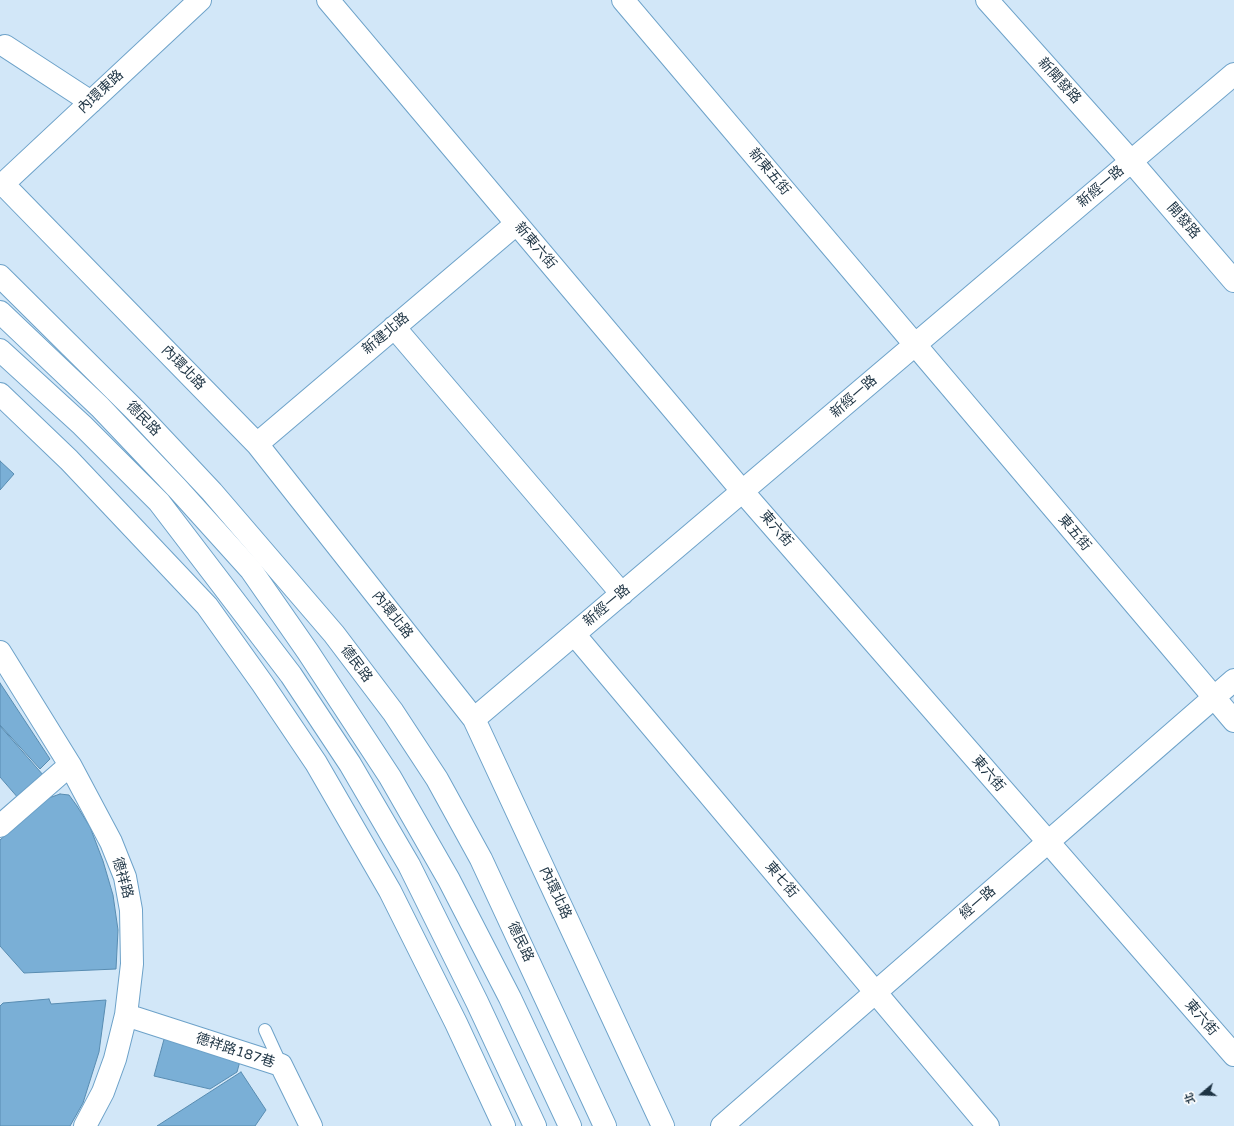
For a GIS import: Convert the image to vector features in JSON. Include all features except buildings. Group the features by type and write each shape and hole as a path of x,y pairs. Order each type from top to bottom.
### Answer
{"street":[{"name":"內環東路","path":"3,184 200,0"},
{"name":"新東六街","path":"328,0 743,492"},
{"name":"新東五街","path":"623,0 915,345"},
{"name":"新開發路","path":"987,0 1131,161"},
{"path":"6,46 91,102"},
{"name":"新經一路","path":"474,719 1234,74"},
{"name":"開發路","path":"1131,161 1234,281"},
{"name":"內環北路","path":"3,184 257,444 474,719 663,1126"},
{"name":"新建北路","path":"257,444 516,224"},
{"name":"德民路","path":"0,276 135,410 212,492 329,628 393,712 437,779 481,859 605,1126"},
{"name":"德民路","path":"0,312 100,407 182,494 250,570 308,652 390,777 449,880 510,998 570,1126"},
{"path":"394,327 622,594"},
{"name":"東五街","path":"915,345 1234,721"},
{"path":"0,350 82,425 159,502 291,675 350,764 409,865 478,1002 535,1126"},
{"path":"0,394 69,460 207,606 262,683 316,763 390,891 456,1023 504,1126"},
{"name":"東六街","path":"743,492 1234,1055"},
{"name":"東七街","path":"574,634 988,1126"},
{"name":"德祥路","path":"0,652 70,765 111,842 125,877 131,910 132,964 126,1015 115,1059 103,1092 85,1126"},
{"name":"經一路","path":"722,1126 1234,680"},
{"path":"0,826 70,765"},
{"name":"德祥路187巷","path":"126,1015 281,1065 310,1126"}],"lane":[{"path":"265,1030 281,1065"}]}
